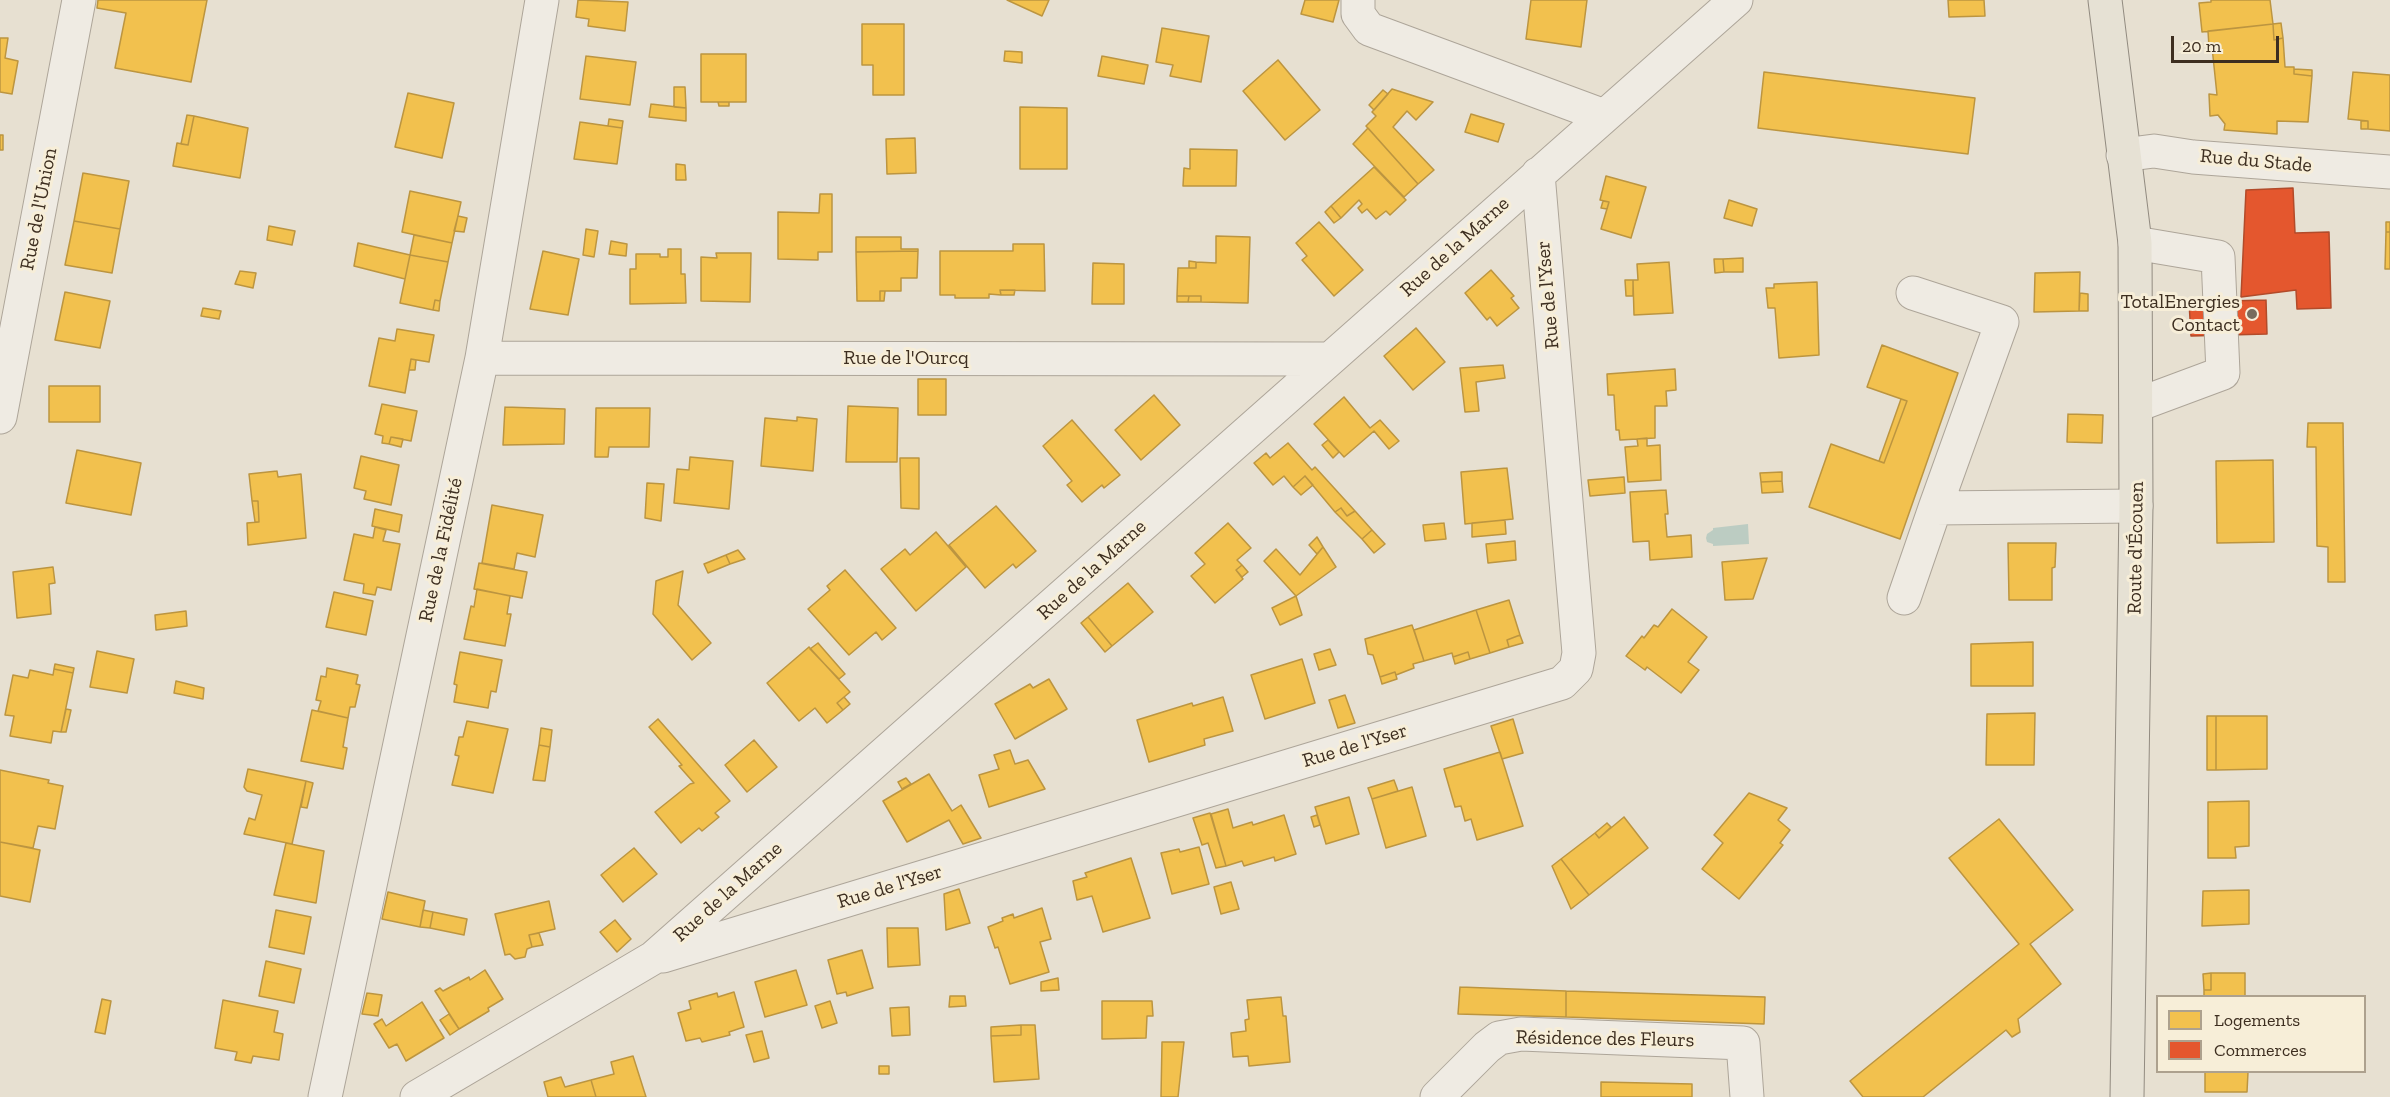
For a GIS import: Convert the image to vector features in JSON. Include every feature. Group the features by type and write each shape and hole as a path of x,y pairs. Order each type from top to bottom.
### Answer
{"main road":[{"name":"Route d'Écouen","path":"2105,0 2135,243 2137,405 2127,1097"}],"street":[{"name":"Rue de l'Union","path":"0,417 79,0"},
{"name":"Rue de la Fidélité","path":"325,1097 483,358 542,0"},
{"path":"1358,0 1358,14 1370,29 1604,116"},
{"name":"Rue de la Marne","path":"417,1097 653,958 1736,0"},
{"name":"Rue du Stade","path":"2123,155 2154,151 2193,157 2390,172"},
{"name":"Rue de l'Yser","path":"653,958 1562,682 1576,669 1580,653 1538,174"},
{"path":"2135,243 2218,257 2223,373 2137,405"},
{"path":"1904,597 2002,322 1913,293"},
{"name":"Rue de l'Ourcq","path":"483,358 1330,359"},
{"path":"1935,508 2136,506"},
{"name":"Résidence des Fleurs","path":"1437,1097 1481,1052 1499,1038 1521,1034 1743,1043 1747,1097"}],"shaded area":[{"path":"1748,524 1749,544 1713,546 1707,542 1707,534 1713,528"}],"building: Logements":[{"path":"98,0 207,0 191,82 115,68 126,13 97,8"},
{"path":"578,0 628,2 625,31 588,26 589,19 576,17"},
{"path":"1007,0 1049,0 1042,16"},
{"path":"1305,0 1339,0 1333,22 1301,14"},
{"path":"1531,0 1587,0 1581,47 1526,39"},
{"path":"1948,0 1984,0 1985,16 1949,17"},
{"path":"2211,0 2270,0 2273,24 2202,32 2199,3 2211,2"},
{"path":"2281,23 2283,38 2274,40 2273,24"},
{"path":"862,24 904,24 904,95 873,95 873,65 862,65"},
{"path":"2273,24 2274,40 2283,38 2285,67 2294,67 2294,74 2312,76 2308,122 2277,121 2277,134 2224,130 2225,124 2218,115 2210,116 2209,94 2217,95 2208,31"},
{"path":"1162,28 1209,36 1201,82 1170,76 1173,65 1156,62"},
{"path":"0,38 8,38 5,58 18,61 12,94 0,92"},
{"path":"1005,51 1022,52 1022,63 1004,61"},
{"path":"701,54 746,54 746,102 701,102"},
{"path":"586,56 636,62 630,105 580,99"},
{"path":"1102,56 1148,65 1144,84 1098,76"},
{"path":"1278,60 1320,110 1285,140 1243,91"},
{"path":"2294,69 2312,70 2312,76 2294,74"},
{"path":"1764,72 1975,98 1968,154 1758,128"},
{"path":"2353,72 2390,75 2390,131 2368,129 2368,121 2348,119"},
{"path":"674,87 685,87 686,108 674,107"},
{"path":"1392,89 1433,102 1416,120 1407,111 1393,127 1434,170 1418,184 1366,126 1376,116 1372,112"},
{"path":"1383,90 1388,94 1374,110 1369,105"},
{"path":"408,93 454,103 442,158 395,147"},
{"path":"718,102 729,102 729,106 719,106"},
{"path":"651,104 686,108 686,121 649,117"},
{"path":"1020,107 1067,108 1067,169 1020,169"},
{"path":"1471,114 1504,124 1498,142 1465,132"},
{"path":"187,115 194,116 188,145 181,144"},
{"path":"194,116 248,128 240,178 173,166 177,143 188,145"},
{"path":"609,119 623,121 622,128 608,126"},
{"path":"2361,121 2368,121 2368,129 2361,129"},
{"path":"580,122 622,128 617,164 574,159"},
{"path":"1368,128 1418,184 1404,197 1353,144"},
{"path":"0,135 3,135 3,150 0,150"},
{"path":"915,138 916,173 887,174 886,139"},
{"path":"1190,149 1237,150 1236,186 1183,186 1184,168 1190,169"},
{"path":"676,164 685,165 686,180 676,180"},
{"path":"1374,167 1406,200 1390,215 1386,211 1376,219 1367,209 1362,213 1358,208 1362,204 1359,200 1341,218 1331,206"},
{"path":"83,173 129,181 120,229 74,221"},
{"path":"1606,176 1646,187 1631,238 1601,229 1609,202 1600,200"},
{"path":"410,191 461,202 452,243 402,232"},
{"path":"820,194 832,194 832,252 818,252 818,260 778,259 778,212 819,213"},
{"path":"1729,200 1757,209 1752,226 1724,218"},
{"path":"1603,201 1609,202 1607,209 1601,208"},
{"path":"1331,206 1341,218 1334,223 1325,212"},
{"path":"458,216 467,218 464,232 454,231"},
{"path":"74,221 120,229 112,273 65,265"},
{"path":"1319,222 1363,270 1334,296 1302,260 1307,256 1296,243"},
{"path":"2386,222 2390,222 2390,232 2386,232"},
{"path":"269,226 295,231 292,245 267,240"},
{"path":"586,229 598,231 594,257 583,255"},
{"path":"2386,232 2390,232 2390,269 2385,269"},
{"path":"414,235 452,243 448,262 410,255"},
{"path":"1216,236 1250,237 1248,303 1201,302 1201,296 1177,296 1178,268 1196,268 1196,262 1216,263"},
{"path":"856,237 901,237 901,249 918,249 918,251 856,252"},
{"path":"611,241 627,244 626,256 609,254"},
{"path":"358,243 410,255 405,279 354,266"},
{"path":"1013,244 1044,244 1045,291 1000,290 1001,295 989,294 989,298 955,298 955,295 940,295 940,251 1013,251"},
{"path":"668,249 681,249 681,274 685,274 686,303 630,304 630,269 636,269 636,254 660,254 660,257 668,257"},
{"path":"543,251 579,259 568,315 530,309"},
{"path":"918,251 917,278 901,278 901,291 880,291 880,301 857,301 856,252"},
{"path":"716,253 751,253 750,302 701,301 701,257 717,258"},
{"path":"410,255 448,262 440,301 435,300 433,310 400,303"},
{"path":"1743,258 1743,272 1724,272 1723,259"},
{"path":"1714,259 1723,259 1724,272 1715,273"},
{"path":"1189,261 1196,262 1196,268 1189,268"},
{"path":"1669,262 1673,313 1634,315 1633,280 1638,280 1637,264"},
{"path":"1093,263 1124,264 1124,304 1092,304"},
{"path":"1491,270 1514,296 1511,298 1519,308 1497,326 1490,317 1487,320 1465,293"},
{"path":"240,271 256,273 253,288 235,284"},
{"path":"2080,272 2079,311 2034,312 2035,273"},
{"path":"1625,280 1633,280 1633,296 1626,296"},
{"path":"1817,282 1819,355 1779,358 1775,308 1768,308 1766,288 1774,288 1774,284"},
{"path":"1000,290 1015,290 1014,295 1001,295"},
{"path":"880,291 885,291 884,301 880,301"},
{"path":"65,292 110,301 100,348 55,340"},
{"path":"2080,293 2088,294 2088,311 2079,311"},
{"path":"1177,296 1189,296 1188,302 1177,302"},
{"path":"1189,296 1201,296 1201,302 1188,302"},
{"path":"435,300 440,301 439,311 433,310"},
{"path":"203,308 221,311 219,319 201,316"},
{"path":"1416,328 1445,362 1413,390 1384,356"},
{"path":"397,329 434,335 429,362 411,359 405,393 369,386 379,338 395,341"},
{"path":"1882,345 1958,373 1900,539 1809,507 1831,444 1884,463 1907,401 1867,387"},
{"path":"411,359 416,360 415,370 409,370"},
{"path":"1503,365 1505,378 1476,382 1479,411 1465,412 1460,368"},
{"path":"1675,369 1676,390 1666,391 1667,406 1655,406 1655,438 1620,440 1619,430 1616,430 1614,395 1608,395 1607,374"},
{"path":"918,379 946,379 946,415 918,415"},
{"path":"49,386 100,386 100,422 49,422"},
{"path":"1154,395 1180,425 1141,460 1115,430"},
{"path":"1344,397 1370,428 1380,420 1399,441 1389,449 1374,431 1344,457 1314,424"},
{"path":"1901,399 1907,401 1884,463 1879,461"},
{"path":"382,404 417,411 411,441 391,437 389,444 382,443 383,436 375,434"},
{"path":"848,406 898,408 897,462 846,462"},
{"path":"505,407 565,409 564,444 503,445"},
{"path":"596,408 650,408 649,447 609,447 608,457 595,457"},
{"path":"2068,414 2103,415 2102,443 2067,442"},
{"path":"797,417 817,419 813,471 761,466 765,418 797,421"},
{"path":"1072,420 1120,475 1104,488 1102,485 1082,502 1067,485 1072,481 1043,446"},
{"path":"2308,423 2343,423 2345,582 2328,582 2328,547 2317,546 2316,447 2307,447"},
{"path":"391,437 403,439 401,447 389,444"},
{"path":"1647,438 1647,446 1660,445 1661,480 1628,482 1625,447 1638,446 1637,439"},
{"path":"1328,440 1339,452 1333,458 1322,445"},
{"path":"1288,443 1312,470 1315,467 1355,511 1347,516 1341,508 1335,512 1305,476 1293,487 1284,476 1273,485 1254,463 1266,453 1270,458"},
{"path":"77,450 141,463 131,515 66,503"},
{"path":"361,456 399,465 391,505 364,499 366,491 354,488"},
{"path":"690,457 733,461 729,509 674,503 677,469 689,470"},
{"path":"900,458 919,458 919,509 901,508"},
{"path":"2273,460 2274,542 2217,543 2216,461"},
{"path":"1507,468 1513,519 1465,524 1461,472"},
{"path":"277,471 278,477 301,474 306,538 248,545 247,523 259,522 258,501 252,501 249,474"},
{"path":"1782,472 1782,481 1761,482 1760,473"},
{"path":"1305,476 1313,485 1301,495 1293,487"},
{"path":"1624,477 1625,493 1590,496 1588,480"},
{"path":"1782,481 1783,492 1762,493 1761,482"},
{"path":"647,483 664,484 661,521 645,518"},
{"path":"1666,490 1667,537 1691,535 1692,557 1650,560 1649,541 1633,542 1630,492"},
{"path":"252,501 258,501 259,522 255,522"},
{"path":"492,505 543,515 535,557 517,553 514,569 482,563"},
{"path":"996,506 1036,551 1016,568 1013,564 985,588 949,545"},
{"path":"1341,508 1347,516 1355,511 1372,530 1362,539 1335,512"},
{"path":"375,509 402,515 399,532 372,526"},
{"path":"1505,520 1506,534 1472,537 1472,523"},
{"path":"1228,523 1251,548 1237,560 1242,565 1236,570 1243,579 1215,603 1191,576 1205,564 1195,553"},
{"path":"1444,523 1446,539 1425,541 1423,525"},
{"path":"375,527 386,530 383,541 400,544 391,590 377,587 375,595 363,593 364,584 344,580 354,534 373,538"},
{"path":"1372,530 1385,544 1374,553 1362,539"},
{"path":"936,532 966,567 916,611 881,569 905,549 910,555"},
{"path":"1317,537 1323,547 1317,554 1309,545"},
{"path":"1515,541 1516,560 1488,563 1486,544"},
{"path":"2008,543 2056,543 2055,567 2052,568 2052,600 2009,600"},
{"path":"1323,547 1336,567 1296,596 1264,561 1276,549 1300,575"},
{"path":"738,550 745,559 730,564 726,555"},
{"path":"726,555 730,564 708,573 704,564"},
{"path":"1767,558 1753,599 1725,600 1722,562"},
{"path":"479,563 527,572 522,598 474,589"},
{"path":"1242,565 1248,572 1242,577 1236,570"},
{"path":"53,567 55,583 49,584 51,614 17,618 13,572"},
{"path":"845,570 896,628 882,640 876,632 849,655 808,609 830,590 827,586"},
{"path":"683,571 678,605 711,643 692,660 653,614 656,581"},
{"path":"1128,583 1153,612 1112,646 1088,617"},
{"path":"477,589 510,596 507,614 511,614 505,646 464,639"},
{"path":"334,592 373,601 366,635 326,627"},
{"path":"1296,596 1302,615 1280,625 1272,608"},
{"path":"1509,600 1520,635 1507,640 1509,647 1490,653 1476,610"},
{"path":"1672,609 1707,637 1688,662 1699,670 1681,693 1647,667 1645,670 1626,656 1654,625 1658,627"},
{"path":"1476,610 1490,653 1470,659 1468,652 1453,657 1452,653 1424,661 1414,630"},
{"path":"186,611 187,626 156,630 155,615"},
{"path":"1088,617 1112,646 1105,652 1081,623"},
{"path":"1412,625 1424,661 1413,664 1414,668 1396,675 1395,672 1380,677 1373,655 1368,654 1365,639"},
{"path":"1520,635 1523,643 1509,647 1507,640"},
{"path":"2033,642 2033,686 1971,686 1971,644"},
{"path":"818,643 845,674 839,679 810,649"},
{"path":"809,647 850,692 837,703 843,710 827,723 815,708 799,721 767,683"},
{"path":"1330,649 1336,665 1319,670 1314,654"},
{"path":"97,651 134,659 127,693 90,687"},
{"path":"460,652 502,660 496,692 491,691 488,708 454,702 457,685 454,684"},
{"path":"1468,652 1470,659 1455,664 1453,657"},
{"path":"1302,659 1315,703 1265,719 1251,675"},
{"path":"55,664 74,668 73,673 54,669"},
{"path":"327,668 358,675 356,684 360,685 355,707 350,707 348,718 318,711 321,701 316,700 321,676 326,677"},
{"path":"54,669 73,673 61,732 53,731 51,743 10,736 14,716 5,715 13,675 28,678 30,670 53,675"},
{"path":"1395,672 1397,679 1382,684 1380,677"},
{"path":"1049,679 1067,709 1015,739 995,704 1030,684 1033,688"},
{"path":"176,681 204,688 203,699 174,693"},
{"path":"1345,695 1355,723 1338,728 1329,700"},
{"path":"844,697 850,704 843,710 837,703"},
{"path":"1223,697 1233,731 1204,739 1205,745 1149,762 1137,720 1192,703 1193,706"},
{"path":"66,709 71,710 66,732 61,732"},
{"path":"312,710 348,718 343,747 347,748 343,769 301,761"},
{"path":"2035,713 2034,765 1986,765 1987,714"},
{"path":"2207,716 2216,716 2216,770 2207,770"},
{"path":"2216,716 2267,716 2267,769 2216,770"},
{"path":"658,719 730,801 715,813 719,817 702,831 699,828 681,843 655,812 694,783 679,766 682,765 649,727"},
{"path":"1513,719 1523,753 1502,759 1491,726"},
{"path":"467,721 508,729 493,793 452,785 459,756 455,755 459,737 463,737"},
{"path":"541,728 552,730 550,747 539,745"},
{"path":"754,740 777,767 747,792 725,765"},
{"path":"539,745 550,747 545,781 533,780"},
{"path":"1010,750 1015,764 1028,760 1045,789 989,807 979,775 999,769 994,755"},
{"path":"1500,752 1523,826 1477,840 1471,819 1465,821 1461,806 1455,807 1444,769"},
{"path":"248,769 306,781 292,844 244,834 249,818 255,820 262,795 247,791 244,787"},
{"path":"0,770 49,780 48,783 63,786 55,829 38,826 33,848 0,842"},
{"path":"929,774 952,811 961,805 981,838 963,844 949,820 907,842 883,801"},
{"path":"906,778 911,784 902,789 898,782"},
{"path":"1394,780 1398,791 1372,799 1368,788"},
{"path":"306,781 313,783 307,808 301,807"},
{"path":"1412,787 1426,836 1386,848 1372,799"},
{"path":"1749,793 1787,808 1778,820 1790,830 1780,843 1783,845 1739,899 1702,869 1723,843 1714,835"},
{"path":"1349,797 1359,834 1326,844 1315,807"},
{"path":"2249,801 2249,846 2235,847 2236,858 2208,858 2208,802"},
{"path":"1228,809 1233,828 1252,822 1253,825 1284,815 1296,854 1275,861 1274,857 1244,866 1242,861 1226,866 1211,814"},
{"path":"1210,813 1226,866 1216,868 1208,843 1202,845 1193,818"},
{"path":"1317,815 1320,825 1314,827 1311,817"},
{"path":"1624,817 1648,848 1589,895 1561,859 1595,833 1599,838"},
{"path":"1999,819 2073,910 2030,944 2061,984 2018,1019 2020,1032 2012,1037 2006,1030 1923,1097 1863,1097 1850,1081 2019,944 1949,858"},
{"path":"1607,823 1611,827 1599,838 1595,833"},
{"path":"0,842 40,850 30,902 0,896"},
{"path":"286,843 324,851 316,903 274,895"},
{"path":"1199,847 1209,884 1172,894 1161,853 1179,849 1180,852"},
{"path":"634,848 657,874 623,902 601,875"},
{"path":"1131,858 1150,918 1103,932 1092,896 1077,900 1073,881 1087,877 1085,873"},
{"path":"1561,859 1589,895 1571,909 1552,866"},
{"path":"1231,882 1239,909 1221,914 1214,887"},
{"path":"959,889 970,923 946,930 944,894"},
{"path":"2249,890 2249,924 2202,926 2203,891"},
{"path":"388,892 425,901 420,927 382,919"},
{"path":"549,901 555,929 529,935 532,947 527,949 525,957 515,959 510,954 505,955 495,914"},
{"path":"1042,908 1051,939 1040,942 1049,972 1010,984 998,947 995,948 988,927 1013,914 1014,918"},
{"path":"276,910 311,917 304,954 269,947"},
{"path":"423,910 433,912 430,928 420,927"},
{"path":"433,912 467,919 464,935 430,928"},
{"path":"615,920 631,939 617,952 600,932"},
{"path":"887,928 918,928 920,965 888,967"},
{"path":"539,933 543,945 532,947 529,935"},
{"path":"862,950 873,988 847,996 846,992 837,994 828,960"},
{"path":"266,961 301,969 294,1003 259,996"},
{"path":"485,970 503,999 488,1008 489,1011 459,1029 435,991 440,988 443,991 469,977 470,980"},
{"path":"796,970 807,1005 765,1017 755,982"},
{"path":"2211,973 2211,990 2204,990 2203,974"},
{"path":"2211,973 2245,973 2245,995 2204,995 2204,990 2211,990"},
{"path":"1058,978 1059,990 1041,991 1041,982"},
{"path":"1460,987 1566,991 1566,1017 1458,1014"},
{"path":"1566,991 1765,997 1764,1024 1566,1017"},
{"path":"734,992 744,1027 729,1032 730,1035 702,1042 700,1038 686,1041 678,1013 691,1009 689,1001 717,993 718,997"},
{"path":"367,993 382,995 378,1016 362,1014"},
{"path":"950,996 965,996 966,1006 949,1007"},
{"path":"1281,997 1283,1016 1286,1016 1290,1062 1249,1066 1248,1056 1233,1057 1231,1033 1246,1031 1245,1020 1249,1019 1247,1000"},
{"path":"102,999 111,1001 105,1034 95,1032"},
{"path":"223,1000 278,1011 274,1032 283,1034 279,1060 253,1056 251,1063 235,1060 237,1052 215,1048"},
{"path":"830,1001 837,1023 822,1028 815,1006"},
{"path":"1102,1001 1152,1001 1153,1016 1147,1016 1146,1038 1102,1039"},
{"path":"422,1002 444,1038 406,1061 397,1044 389,1048 374,1024 382,1019 386,1026"},
{"path":"909,1007 910,1035 892,1036 890,1008"},
{"path":"449,1014 459,1029 450,1035 440,1020"},
{"path":"1021,1025 1021,1035 991,1036 991,1027"},
{"path":"1021,1025 1035,1025 1039,1079 994,1082 991,1036 1021,1035"},
{"path":"762,1031 769,1058 754,1062 746,1035"},
{"path":"1162,1042 1184,1042 1178,1097 1161,1097"},
{"path":"633,1056 646,1097 596,1097 591,1080 614,1074 611,1062"},
{"path":"879,1066 889,1066 889,1074 879,1074"},
{"path":"2205,1073 2248,1073 2247,1092 2205,1092"},
{"path":"561,1077 565,1087 591,1080 596,1097 548,1097 544,1082"},
{"path":"1601,1082 1692,1084 1692,1097 1601,1097"}],"building: Commerces":[{"path":"2293,188 2295,233 2329,232 2331,308 2297,309 2296,290 2241,297 2246,190"},
{"path":"2266,300 2267,334 2191,336 2189,302"}],"place":[{"name":"TotalEnergies Contact","path":"2252,314"}]}
